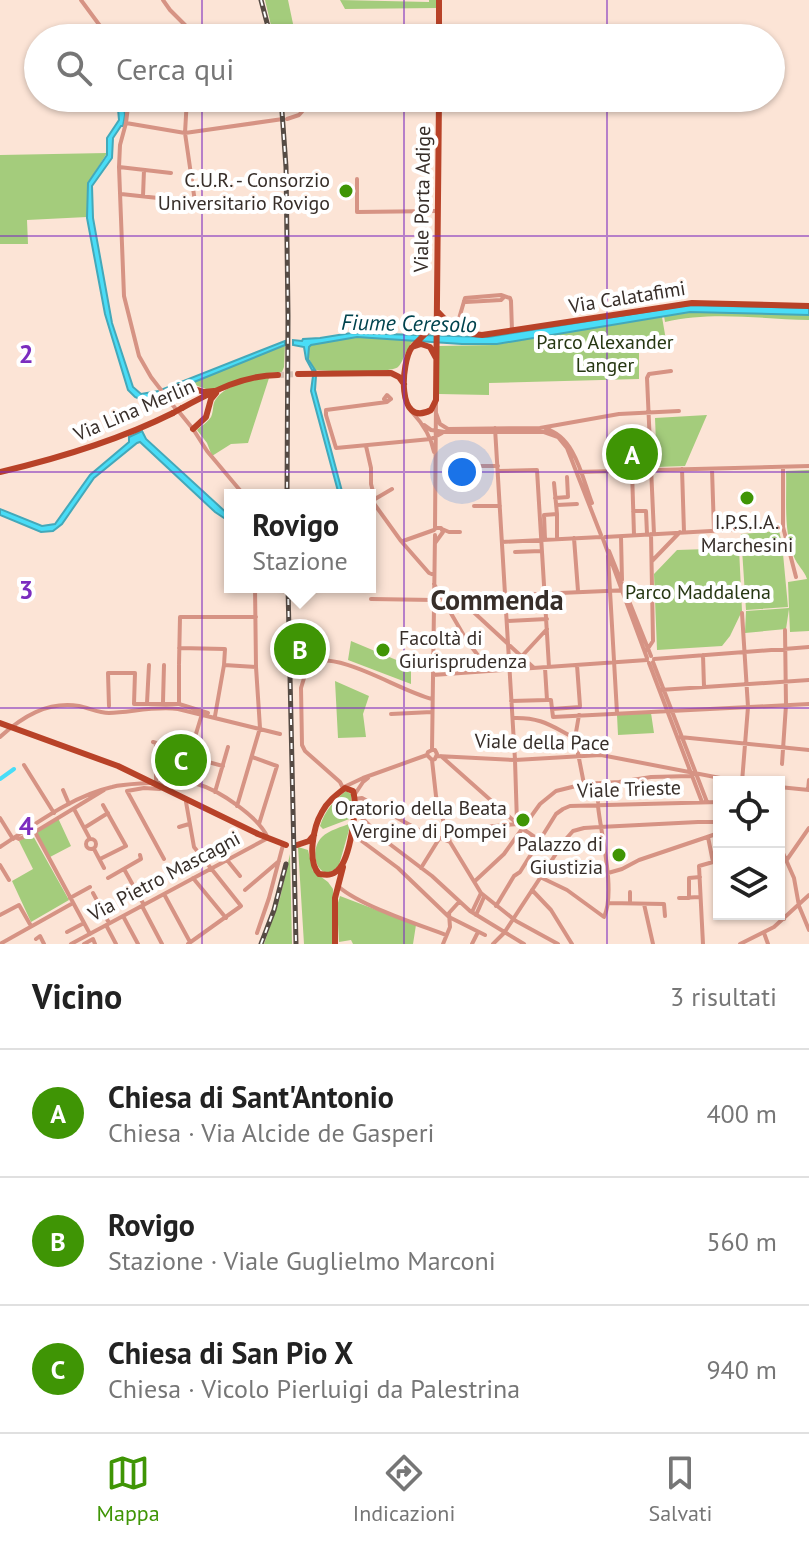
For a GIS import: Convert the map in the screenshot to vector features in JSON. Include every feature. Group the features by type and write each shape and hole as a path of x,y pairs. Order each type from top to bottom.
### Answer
{"main road":[{"path":"439,0 439,24"},
{"name":"Viale Porta Adige","path":"438,312 439,112"},
{"name":"Viale Porta Adige","path":"425,334 433,320 437,301"},
{"name":"Via Calatafimi","path":"438,312 441,321 455,324 465,333 488,335 692,303 809,306"},
{"path":"412,412 421,414 434,407 437,332 441,321"},
{"name":"Viale Porta Adige","path":"412,412 406,403 406,359 413,345 441,321"},
{"path":"437,332 444,325 455,324"},
{"path":"413,345 428,346 436,358"},
{"path":"298,374 384,373 397,370 406,359"},
{"path":"384,373 399,377 405,388"},
{"name":"Via Lina Merlin","path":"0,472 92,448 144,427 221,389 255,376 278,375"},
{"path":"168,398 188,387 209,392 221,389"},
{"path":"195,388 198,394 194,402 205,403 209,409"},
{"path":"193,429 206,417 211,399 221,389"},
{"path":"0,723 106,761 285,845"},
{"path":"335,896 355,811 355,796 353,791 347,789 342,790 324,809 309,841 298,845 310,850 315,869 331,881 335,896 335,944"},
{"path":"313,858 315,832"},
{"path":"319,874 336,872 344,859"}],"street":[{"path":"81,0 99,24"},
{"path":"163,0 184,24"},
{"path":"127,112 119,167 124,296 139,356 158,386 239,489"},
{"path":"121,194 195,202 185,133 186,112"},
{"path":"126,123 185,133 285,119 302,112"},
{"path":"119,167 171,173"},
{"path":"143,197 144,170"},
{"path":"357,179 357,212 437,211"},
{"path":"455,324 464,299 466,302 501,300 504,297 511,301 512,331"},
{"path":"647,650 653,641 648,376 671,371"},
{"path":"386,400 328,409 336,448 423,439 445,432 495,430 551,430 569,445 704,802"},
{"path":"432,750 434,545 437,532 436,400"},
{"path":"540,430 619,414 679,411"},
{"name":"Viale Porta Adige","path":"412,412 427,432 434,435"},
{"path":"436,413 440,424 446,428 495,430"},
{"path":"559,436 568,423"},
{"path":"424,425 434,435"},
{"path":"495,430 518,824"},
{"path":"423,439 427,432"},
{"path":"366,446 372,489"},
{"path":"470,480 469,466 537,470 543,540"},
{"path":"578,472 809,466"},
{"path":"783,467 783,527 796,577"},
{"path":"652,561 682,532 682,469"},
{"path":"711,469 714,531"},
{"path":"632,470 634,535"},
{"path":"555,498 568,497 567,477"},
{"path":"554,483 557,539"},
{"path":"376,498 392,489"},
{"path":"376,504 401,541 434,575"},
{"path":"557,505 577,504"},
{"path":"474,506 500,506"},
{"path":"633,511 646,511 651,534"},
{"path":"547,700 548,628 542,551 544,515 557,514"},
{"path":"502,542 783,527"},
{"path":"403,541 437,532 460,532"},
{"path":"621,536 622,589"},
{"path":"603,537 650,660"},
{"path":"574,538 578,592"},
{"path":"515,552 542,551"},
{"path":"608,556 617,713"},
{"path":"434,584 467,641 490,671"},
{"path":"444,598 652,589"},
{"path":"237,806 260,728 255,593"},
{"path":"468,598 468,607 534,668"},
{"path":"371,599 434,600"},
{"path":"742,613 748,707 742,776"},
{"path":"179,704 180,617 256,617"},
{"path":"507,621 547,619"},
{"path":"509,668 548,628"},
{"path":"782,764 786,705 785,630"},
{"path":"433,675 809,647"},
{"path":"179,648 225,649 212,716"},
{"path":"703,655 704,687"},
{"path":"432,699 332,661 309,662 301,688 303,748 340,782 342,790 427,755 432,750"},
{"path":"147,703 149,665"},
{"path":"163,702 164,665"},
{"path":"224,665 256,667"},
{"path":"577,665 580,707 575,738 584,784"},
{"path":"109,706 108,673 135,673 134,704 179,704 212,716"},
{"path":"661,690 809,680"},
{"path":"511,701 551,700 553,717 809,704"},
{"path":"0,737 37,711 75,705 105,713 178,709 280,734"},
{"path":"552,709 580,707"},
{"path":"391,714 432,712"},
{"path":"181,783 202,714"},
{"path":"513,718 537,719 575,738"},
{"path":"679,737 809,750"},
{"path":"153,742 156,743 156,783"},
{"path":"215,792 228,747"},
{"path":"432,750 436,751 436,796 450,842 483,895 513,919 558,944"},
{"path":"427,755 436,757 539,840"},
{"name":"Viale della Pace","path":"436,757 515,760 601,755 713,777"},
{"path":"252,757 277,766 259,824"},
{"path":"187,761 195,763 197,759 223,766"},
{"path":"24,765 54,813"},
{"path":"475,881 504,854 550,795 584,784 693,774"},
{"path":"370,776 355,796 417,829 450,842"},
{"path":"785,788 808,790 809,780"},
{"path":"0,846 69,804 105,788 156,783 196,784 215,792 259,824 268,838"},
{"path":"540,877 567,890 604,917 607,914 608,873 597,783"},
{"path":"0,818 14,838 19,839 97,796 105,788"},
{"path":"164,859 127,791 166,788"},
{"path":"63,790 69,804"},
{"path":"164,894 189,943 241,906 194,847 188,799"},
{"name":"Viale Trieste","path":"496,906 556,814 563,809 598,804 713,802"},
{"path":"100,859 126,846 103,805"},
{"path":"74,809 90,839 87,846 94,848 104,868"},
{"path":"355,811 393,848 432,876 474,914 524,944"},
{"path":"84,828 108,813"},
{"path":"493,944 504,933 544,869 573,831 600,827 713,823"},
{"path":"179,827 189,824"},
{"path":"368,824 360,824 352,832 398,868 449,917 485,935"},
{"path":"446,830 518,824"},
{"path":"786,861 809,828"},
{"path":"35,832 93,939"},
{"path":"608,873 713,835"},
{"path":"708,837 713,854"},
{"name":"Via Pietro Mascagni","path":"84,944 108,924 268,838"},
{"path":"421,868 439,839"},
{"path":"257,933 285,845"},
{"path":"781,848 794,878 799,906 809,930"},
{"path":"108,878 141,859 140,855"},
{"path":"227,860 240,876"},
{"path":"245,890 279,861"},
{"path":"703,944 699,866 713,864"},
{"path":"0,865 9,880"},
{"path":"124,869 162,944"},
{"path":"689,898 689,878 700,877"},
{"path":"193,878 226,918"},
{"path":"339,882 339,887 351,895 446,935"},
{"path":"0,944 91,890 116,944"},
{"path":"532,890 551,910 572,944"},
{"path":"630,892 630,903"},
{"path":"335,896 351,895"},
{"path":"474,914 483,895"},
{"path":"785,918 809,895"},
{"path":"679,898 700,897"},
{"path":"443,944 450,927 450,911 459,902"},
{"path":"608,903 664,904 665,916"},
{"path":"644,904 653,944"},
{"path":"0,915 19,905 31,926"},
{"path":"123,916 138,944"},
{"path":"740,944 783,920"},
{"path":"67,932 84,923"},
{"path":"472,944 478,931"},
{"path":"764,933 768,944"},
{"path":"572,944 576,935"},
{"path":"36,939 40,936 44,944"},
{"name":"Via Pietro Mascagni","path":"73,943 93,939"}],"green space":[{"path":"265,0 288,0 293,24 271,24"},
{"path":"340,0 437,0 437,8 345,9"},
{"path":"107,153 88,183 87,217 27,220 28,244 0,244 0,155"},
{"path":"702,311 809,315 809,320 718,316 665,322 664,316"},
{"name":"Parco Alexander Langer","path":"662,317 667,346 639,349 639,379 489,383 489,395 439,394 439,346 493,345"},
{"path":"357,337 413,341 400,365 392,369 358,372 315,370 308,355 311,345"},
{"path":"285,345 282,372 209,390 189,383"},
{"path":"269,378 248,443 231,444 212,456 197,430 211,417 216,399 233,386"},
{"path":"707,415 685,466 657,467 655,418"},
{"path":"809,470 809,631 790,632 789,609 786,629 745,633 746,611 789,608 788,582 807,579 794,557 788,536 786,471"},
{"path":"779,531 788,607 746,610 741,534"},
{"name":"Parco Maddalena","path":"739,548 742,611 722,646 657,650 654,574 677,550"},
{"path":"351,641 411,664 411,684 348,660"},
{"path":"335,681 369,696 363,714 366,737 338,738"},
{"path":"651,713 654,733 618,735 617,715"},
{"path":"346,791 351,794 352,818 323,829 320,826 327,811"},
{"path":"58,818 71,846 50,857 36,832"},
{"path":"351,823 339,865 332,871 321,870 316,858 318,843 328,832"},
{"path":"32,834 69,900 31,922 12,881 33,869 19,841"},
{"path":"298,847 308,850 313,871 333,889 334,944 304,944"},
{"path":"290,854 292,944 264,944 280,898"},
{"path":"340,896 416,925 413,944 339,942 337,906"}],"water":[{"path":"118,112 125,112 123,126 113,138 112,158 92,186 93,218 112,323 133,387 141,394 158,391 162,396 144,401 128,390 105,314 87,218 88,183 107,155 107,138 119,120"},
{"path":"689,305 809,308 809,315 690,312 497,344 357,337 311,345 308,359 315,370 306,359 304,347 293,345 293,340 351,333 488,337"},
{"path":"285,341 285,345 167,393 163,389"},
{"path":"313,376 316,376 315,390 341,489 337,489 311,391"},
{"path":"142,431 146,439 224,510 224,518 140,442 94,478 62,524 53,531 41,532 0,515 0,509 42,526 55,524 90,475 129,442 129,437"}],"waterway":[{"path":"0,779 14,769"}],"tunnel":[{"path":"278,375 298,374"}],"railway":[{"path":"261,0 267,24"},
{"path":"282,112 288,316 287,489"},
{"path":"288,593 296,944"},
{"path":"261,944 286,864"}],"place":[{"name":"C.U.R. - Consorzio Universitario Rovigo","path":"346,191"},
{"name":"Chiesa di Sant'Antonio","path":"632,454"},
{"name":"I.P.S.I.A. Marchesini","path":"747,498"},
{"name":"Rovigo","path":"300,649"},
{"name":"Facoltà di Giurisprudenza","path":"383,650"},
{"name":"Chiesa di San Pio X","path":"181,760"},
{"name":"Oratorio della Beata Vergine di Pompei","path":"523,820"},
{"name":"Palazzo di Giustizia","path":"619,855"}],"district":[{"name":"Commenda","path":"497,599"}],"water label":[{"name":"Fiume Ceresolo","path":"409,323"}]}
